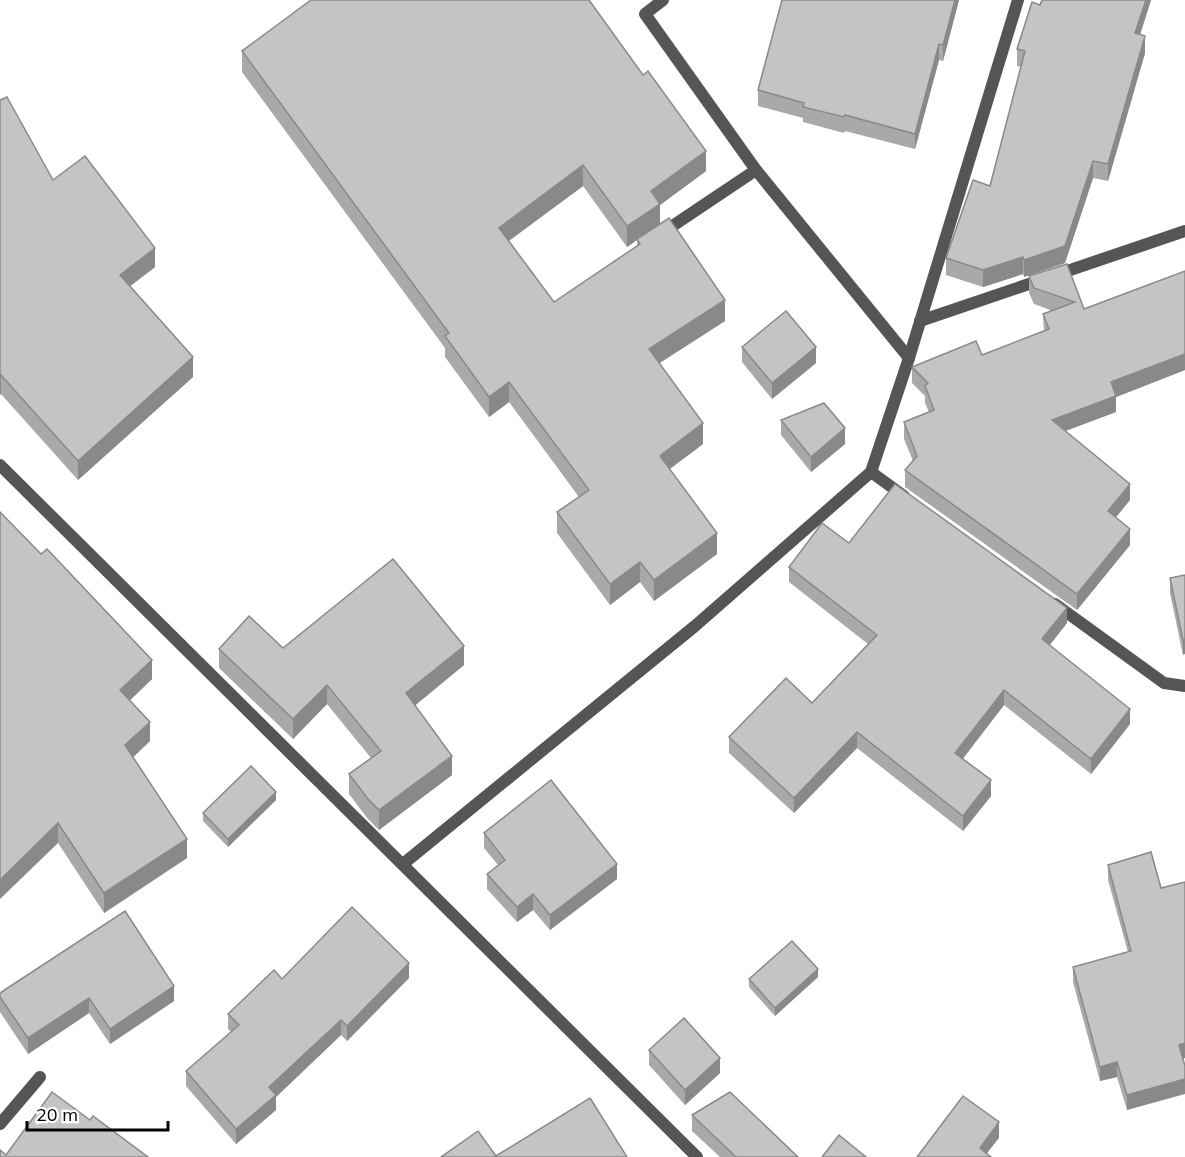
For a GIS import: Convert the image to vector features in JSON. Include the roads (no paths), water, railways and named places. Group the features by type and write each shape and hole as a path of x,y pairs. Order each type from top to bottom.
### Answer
{"street":[{"path":"663,0 645,14 756,170 909,358"},
{"path":"402,864 695,627 871,472 909,358 1018,0"},
{"path":"649,242 756,170"},
{"path":"920,321 1185,231"},
{"path":"0,465 697,1157"},
{"path":"871,472 918,506"},
{"path":"1041,594 1164,683 1185,686"},
{"path":"0,1124 40,1077"}]}
